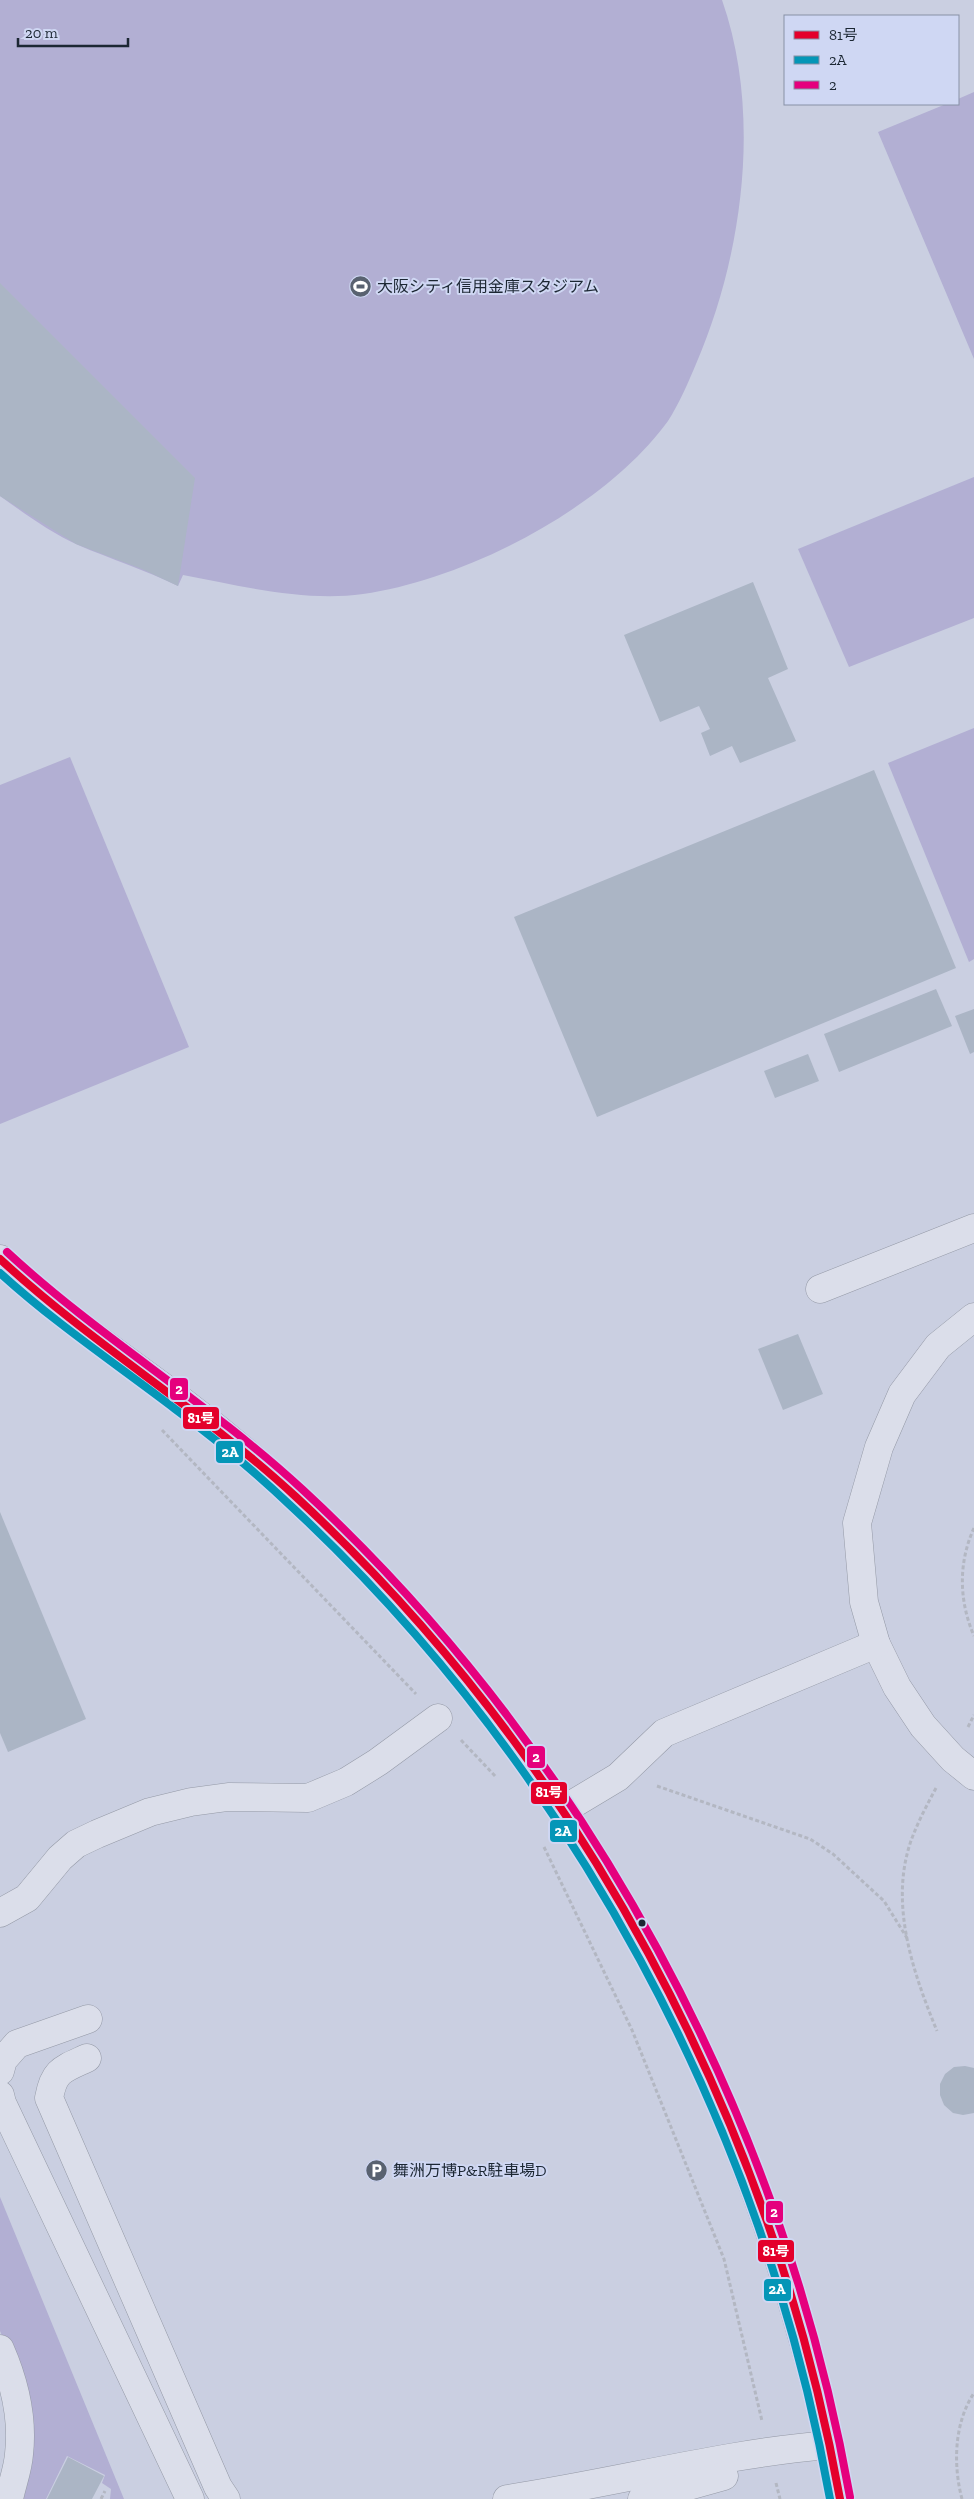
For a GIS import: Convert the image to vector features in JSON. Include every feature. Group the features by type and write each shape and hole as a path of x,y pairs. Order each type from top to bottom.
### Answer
{"street":[{"path":"820,1289 974,1228"},
{"path":"0,1259 34,1291 184,1403 273,1475 372,1570 428,1632 529,1759 614,1889 653,1958 691,2034 724,2109 758,2195 795,2310 840,2499"},
{"path":"974,1317 938,1346 902,1394 879,1447 857,1523 864,1602 876,1644 897,1687 923,1726 953,1759 974,1776"},
{"path":"563,1810 618,1777 664,1733 876,1644"},
{"path":"0,1913 27,1898 60,1858 76,1844 97,1834 150,1812 191,1802 228,1797 308,1798 346,1782 378,1762 439,1718"},
{"path":"0,2071 4,2060 17,2044 88,2019"},
{"path":"87,2058 60,2070 52,2083 49,2098 218,2486 226,2499"},
{"path":"0,2095 190,2499"},
{"path":"0,2349 8,2366 16,2396 19,2429 19,2454 9,2499"},
{"path":"507,2499 770,2457 828,2445"},
{"path":"642,2499 770,2457"}],"path":[{"path":"161,1430 498,1779"},
{"path":"974,1528 967,1543 962,1598 974,1636"},
{"path":"937,2030 914,1969 907,1938 902,1894 906,1861 913,1834 953,1759 974,1714"},
{"path":"618,1777 669,1789 810,1840 833,1854 884,1901 907,1938"},
{"path":"541,1841 632,2030 724,2259 780,2499"},
{"path":"962,2499 958,2485 956,2454 960,2427 968,2403 974,2393"},
{"path":"101,2499 105,2491"}],"shaded area":[{"name":"大阪シティ信用金庫スタジアム","path":"0,0 722,0 734,44 741,90 744,137 742,184 726,277 712,322 687,386 668,421 641,453 608,483 571,510 531,534 489,556 446,573 403,586 363,594 318,596 273,592 183,575 178,586 78,545 48,529 0,496"},
{"path":"974,92 974,359 878,132 944,105 959,105 959,99"},
{"path":"974,477 974,618 849,667 798,549"},
{"path":"974,728 974,959 969,962 888,763"},
{"path":"70,757 189,1047 0,1124 0,785"},
{"path":"0,2197 124,2499 110,2499 111,2489 102,2483 105,2475 67,2456 46,2499 21,2499 19,2375 0,2331"}],"building":[{"path":"0,283 195,478 178,586 142,569 76,544 0,496"},
{"path":"753,582 788,669 768,678 796,741 740,763 732,746 710,756 701,733 710,729 699,706 660,722 624,635"},
{"path":"874,770 956,968 597,1117 514,917"},
{"path":"936,989 952,1026 839,1072 824,1034"},
{"path":"974,1009 974,1052 970,1054 955,1016"},
{"path":"808,1054 819,1081 775,1098 764,1071"},
{"path":"798,1334 823,1394 783,1410 758,1349"},
{"path":"0,1512 86,1719 8,1752 0,1733"},
{"path":"965,2066 974,2068 974,2113 963,2115 953,2113 944,2105 940,2095 940,2084 945,2074 954,2067"},
{"path":"68,2457 104,2476 92,2499 47,2499"}],"transit line":[{"name":"2","path":"7,1252 79,1313 230,1428 303,1490 405,1593 499,1705 583,1824 658,1949 722,2080 776,2216 819,2355 850,2497"},
{"name":"81号","path":"0,1259 72,1320 223,1435 295,1496 397,1599 490,1710 574,1829 648,1954 713,2084 766,2219 809,2358 840,2499"},
{"name":"2A","path":"0,1273 64,1326 220,1444 292,1507 392,1609 484,1719 567,1836 640,1960 704,2089 757,2223 799,2360 830,2499"}],"place":[{"name":"大阪シティ信用金庫スタジアム","path":"361,286"},
{"name":"舞洲万博P&R駐車場D","path":"377,2170"}]}
